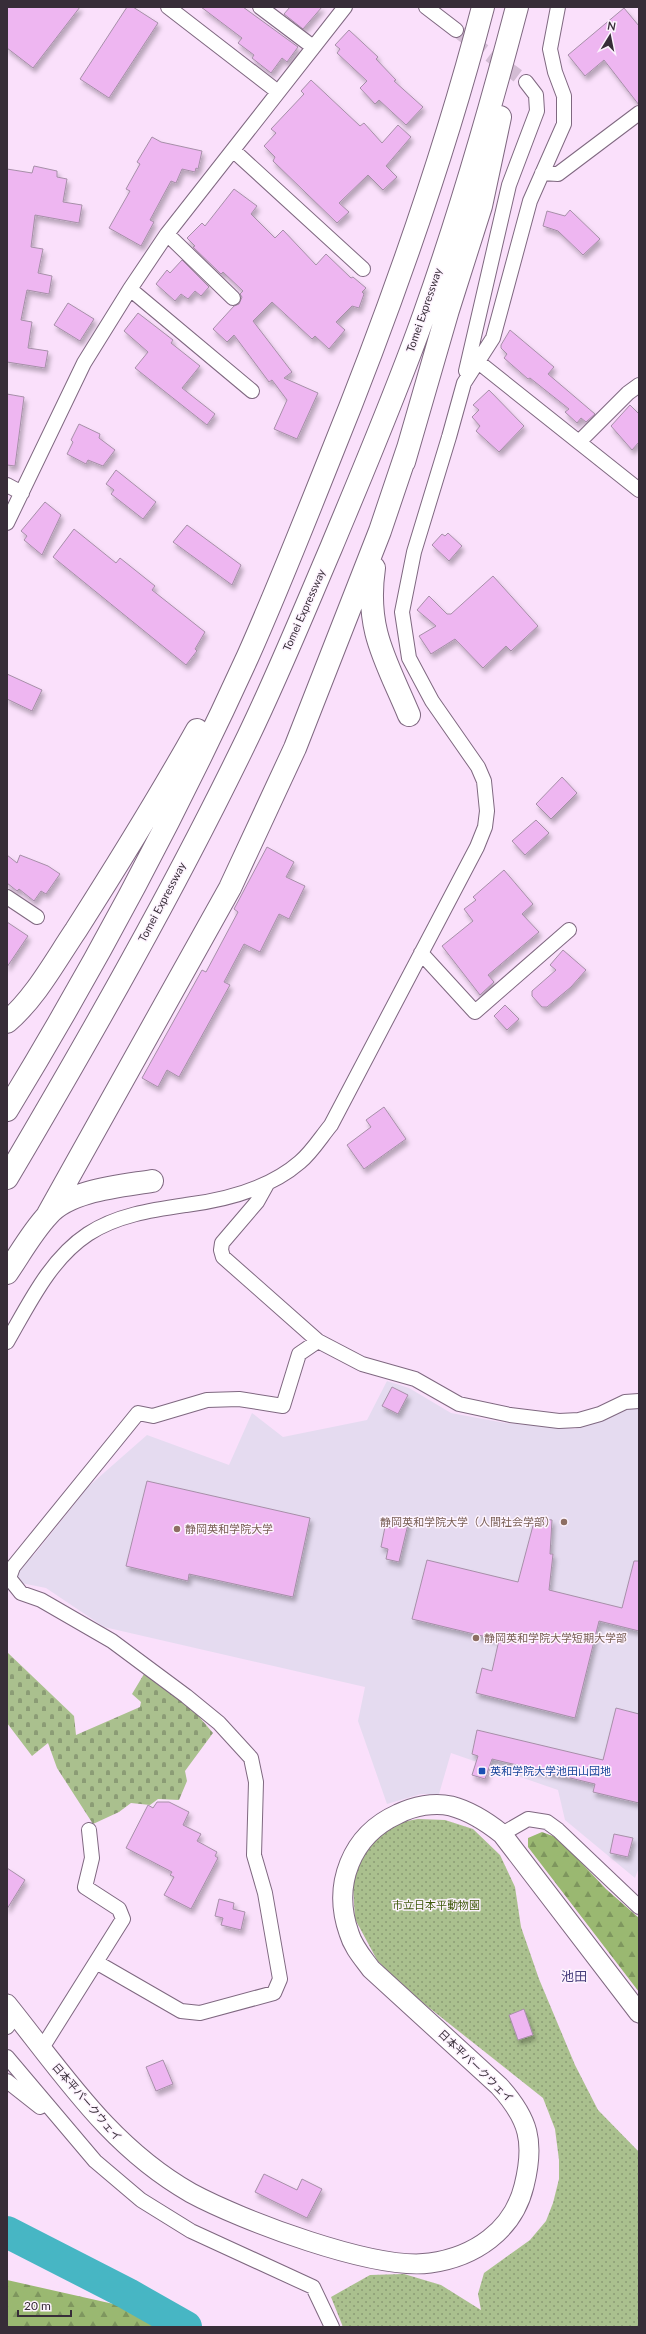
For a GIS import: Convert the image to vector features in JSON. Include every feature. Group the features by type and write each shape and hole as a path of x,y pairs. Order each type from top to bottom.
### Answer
{"highway":[{"path":"7,1110 53,1034 140,875 216,723 283,574 359,387 391,300 448,131 483,7"},
{"name":"Tomei Expressway","path":"7,1178 83,1049 169,889 248,737 307,604 368,460 424,316 476,152 517,7"},
{"path":"409,715 383,658 374,630 370,604 375,562 481,206 525,7"},
{"path":"7,1273 48,1214 230,888 289,762 380,530 408,448"},
{"path":"7,1038 107,881 186,750 254,633 283,574"},
{"path":"7,1022 20,1010 50,970"},
{"path":"48,1214 73,1199 90,1193 152,1181"}],"street":[{"path":"168,7 278,92"},
{"path":"260,7 313,47"},
{"path":"7,523 84,363 130,289 167,234 234,151 344,7"},
{"path":"426,7 456,30"},
{"path":"464,383 477,361 489,346 498,325 518,241 530,201 564,124 566,110 564,96 554,72 550,49 558,7"},
{"path":"7,1342 40,1285 68,1250 88,1234 108,1223 136,1214 220,1199 267,1184 301,1162 331,1125 477,847 485,827 487,811 484,781 478,767 432,701 409,658 402,612 403,596 414,552 464,383 509,185 537,111 536,95 526,82"},
{"path":"542,173 558,174 639,113"},
{"path":"234,151 363,269"},
{"path":"167,234 233,298"},
{"path":"130,289 252,391"},
{"path":"477,361 639,490"},
{"path":"579,442 628,393 639,385"},
{"path":"7,485 22,493"},
{"path":"7,897 37,917"},
{"path":"421,953 475,1012 569,930"},
{"path":"267,1184 257,1202 222,1243 223,1257 318,1341 362,1364 415,1379 459,1404 510,1415 559,1421 579,1420 600,1414 625,1402 639,1401"},
{"path":"96,1962 180,2010 200,2013 274,1993 280,1979 265,1893 254,1855 256,1782 250,1758 219,1723 112,1641 41,1600 21,1593 9,1578 14,1567 138,1413 153,1416 213,1400 239,1399 283,1406 299,1354 318,1341"},
{"name":"日本平パークウェイ","path":"10,2015 42,2048 76,2093 118,2139 141,2159 170,2179 216,2205 253,2221 352,2253 405,2264 429,2263 472,2251 498,2233 517,2208 527,2174 529,2152 525,2120 516,2105 499,2086 371,1969 357,1951 349,1934 344,1915 342,1894 344,1873 352,1855 362,1841 388,1818 405,1810 427,1805 450,1806 472,1814 502,1834 639,2013"},
{"path":"502,1834 528,1819 547,1822 558,1830 639,1907"},
{"path":"42,2048 123,1920 119,1909 85,1887 92,1858 90,1830"},
{"path":"7,2057 95,2161 141,2200 191,2231 313,2287 332,2327"},
{"path":"7,2081 65,2127"}],"shaded area":[{"path":"387,1381 409,1388 451,1413 505,1423 575,1429 590,1421 639,1406 639,1867 635,1878 565,1820 558,1790 451,1753 439,1794 421,1794 387,1804 358,1721 365,1687 104,1627 46,1588 21,1583 16,1575 23,1563 34,1555 89,1486 147,1435 229,1465 252,1413 283,1437 367,1420"}],"green space":[{"path":"7,1652 74,1716 76,1735 140,1707 141,1702 132,1694 144,1674 183,1698 213,1733 185,1771 187,1781 179,1800 158,1799 150,1805 131,1803 119,1812 93,1824 57,1768 48,1743 32,1756 7,1723"},
{"name":"市立日本平動物園","path":"418,1819 445,1820 473,1829 500,1855 515,1887 521,1927 539,1979 575,2065 598,2110 639,2152 639,2327 343,2327 331,2297 370,2275 404,2274 441,2285 481,2310 478,2294 484,2273 530,2240 546,2221 553,2203 559,2179 559,2160 555,2129 543,2098 403,1987 377,1960 355,1919 353,1886 358,1864 374,1839 396,1823"},
{"path":"542,1832 558,1838 606,1889 639,1918 639,1992 528,1847 528,1838"},
{"path":"7,2280 118,2305 158,2327 7,2327"}],"building":[{"path":"7,7 80,7 33,68 7,48"},
{"path":"127,7 133,7 158,23 109,98 80,79"},
{"path":"201,7 243,7 298,47 287,62 282,58 271,73 252,58 254,55 238,43 242,38"},
{"path":"290,7 322,7 303,29 284,14"},
{"path":"624,8 639,26 639,105 604,60 585,76 568,55"},
{"path":"349,30 378,57 376,59 396,80 394,81 423,107 406,125 379,100 375,104 360,88 367,81 337,53 340,49 335,45"},
{"path":"311,80 360,126 364,123 382,143 398,125 411,137 386,166 397,177 383,190 368,175 339,203 349,212 337,223 273,161 275,157 264,146 276,133 271,129 304,94 301,91"},
{"path":"152,137 161,142 202,151 198,169 196,168 195,172 182,169 176,183 171,181 150,220 154,222 141,246 109,228 130,191 126,189 140,164 137,162"},
{"path":"34,166 57,171 57,177 67,179 63,202 82,205 79,223 35,215 31,247 43,249 38,273 52,276 49,294 27,290 21,320 32,322 28,348 48,351 45,368 7,362 7,169 32,173"},
{"path":"234,189 257,206 251,214 275,238 283,230 316,265 326,254 351,278 353,277 366,288 362,292 364,294 359,308 352,306 336,322 345,330 329,349 315,336 312,339 272,302 253,321 292,372 284,378 318,393 297,439 274,429 287,400 272,380 269,382 234,335 227,342 213,329 234,306 239,304 242,297 240,294 243,291 223,272 221,274 193,247 195,246 187,238 202,223 205,226"},
{"path":"570,210 600,239 583,255 558,231 543,226 547,211 565,216"},
{"path":"182,260 209,287 201,296 195,291 188,299 181,294 175,301 156,284 167,270 170,273"},
{"path":"68,303 94,319 80,341 54,325"},
{"path":"138,313 173,340 171,343 200,366 182,388 215,414 207,425 135,368 148,352 124,331"},
{"path":"510,330 554,367 548,374 595,414 586,422 581,418 577,423 565,412 569,409 530,378 528,379 504,358 507,354 501,348 501,345"},
{"path":"489,390 524,426 499,452 476,431 480,426 472,417 479,410 473,405"},
{"path":"7,394 24,397 15,466 7,465"},
{"path":"630,405 639,414 639,442 632,450 611,426"},
{"path":"79,424 100,434 99,438 115,450 103,466 88,460 86,464 67,454 73,442 71,440"},
{"path":"116,470 156,502 143,519 111,494 114,490 106,484"},
{"path":"45,502 61,515 42,555 24,540 27,536 21,531"},
{"path":"187,525 241,565 232,585 173,542"},
{"path":"74,529 116,563 120,558 155,586 152,590 205,632 195,649 197,651 186,665 53,557"},
{"path":"448,533 462,546 449,561 432,545 442,534 445,536"},
{"path":"493,576 538,626 511,651 506,646 483,668 455,639 431,654 419,636 436,626 417,610 429,596 447,614 451,614"},
{"path":"7,674 42,690 32,711 7,699"},
{"path":"562,777 577,793 551,819 536,804"},
{"path":"536,820 549,833 525,855 512,841"},
{"path":"267,847 294,862 286,877 305,886 289,919 279,914 260,952 244,944 224,982 230,985 179,1077 167,1070 158,1087 142,1078 202,970 206,972 238,912 234,909"},
{"path":"7,855 17,863 20,855 48,866 60,874 46,894 41,891 34,901 19,889 17,891 7,883"},
{"path":"504,870 533,904 522,914 539,932 488,975 494,982 480,995 442,946 473,921 464,909 476,900 473,897"},
{"path":"7,922 28,936 7,967"},
{"path":"563,950 586,970 571,987 547,1007 542,1007 532,996 532,991 556,970 550,965"},
{"path":"505,1005 519,1019 507,1030 494,1016"},
{"path":"384,1107 406,1139 364,1169 347,1145 371,1127 366,1120"},
{"path":"392,1387 408,1395 398,1414 382,1406"},
{"path":"147,1481 310,1518 293,1597 189,1574 188,1581 126,1566"},
{"path":"396,1517 409,1520 399,1562 386,1559 388,1549 381,1547 385,1527 393,1528"},
{"path":"535,1518 552,1520 550,1554 553,1554 549,1590 622,1608 634,1561 639,1561 639,1631 599,1621 575,1718 476,1693 482,1668 492,1671 499,1640 412,1619 427,1560 518,1582"},
{"path":"616,1708 639,1714 639,1803 593,1792 595,1784 492,1759 485,1779 472,1775 478,1756 472,1754 477,1730 603,1760"},
{"path":"157,1802 169,1802 189,1812 183,1825 201,1834 197,1841 217,1852 215,1856 218,1858 191,1909 164,1895 174,1877 170,1875 172,1872 126,1848 148,1805 153,1808"},
{"path":"614,1834 633,1838 628,1857 610,1853"},
{"path":"7,1868 25,1880 7,1909"},
{"path":"219,1899 234,1903 233,1909 245,1912 241,1930 221,1925 223,1918 215,1916"},
{"path":"524,2009 533,2035 518,2040 509,2015"},
{"path":"163,2060 173,2084 156,2091 146,2067"},
{"path":"264,2174 297,2190 302,2179 322,2189 307,2218 255,2192"}],"waterway":[{"path":"7,2232 128,2294 186,2327"}],"tunnel":[{"path":"456,30 526,82"}],"place":[{"name":"静岡英和学院大学（人間社会学部）","path":"564,1522"},
{"name":"静岡英和学院大学","path":"177,1529"},
{"name":"静岡英和学院大学短期大学部","path":"476,1638"},
{"name":"英和学院大学池田山団地","path":"482,1771"}],"district":[{"name":"池田","path":"574,1976"}]}
